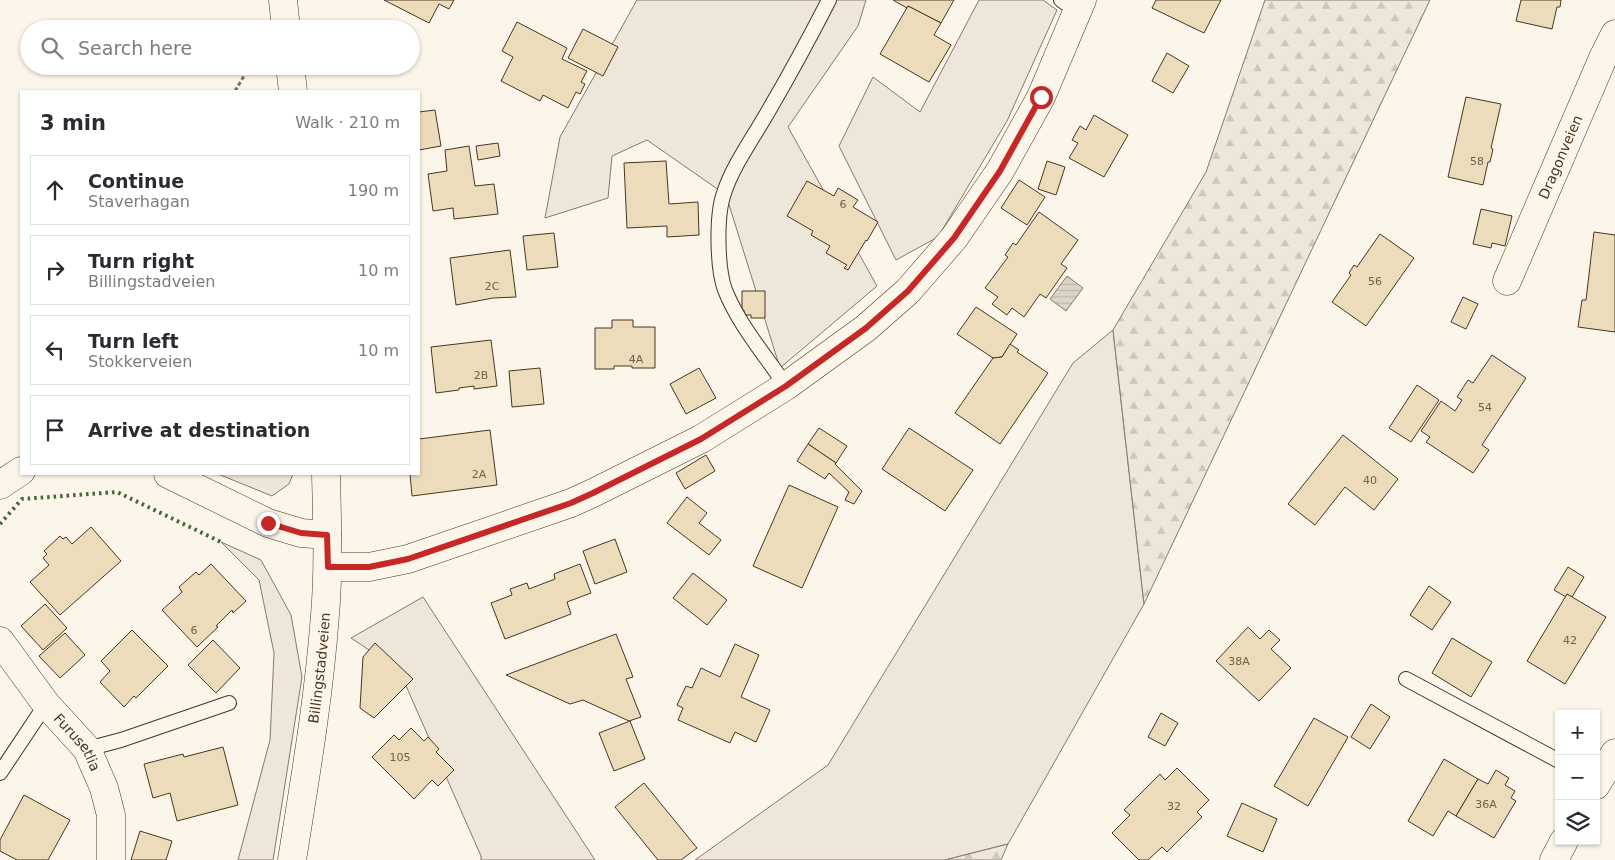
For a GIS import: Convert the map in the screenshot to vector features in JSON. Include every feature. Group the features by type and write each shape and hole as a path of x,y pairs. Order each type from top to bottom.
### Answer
{"street":[{"path":"282,0 285,20"},
{"path":"328,567 369,567 408,559 571,503 701,439 786,386 866,328 908,291 954,238 1000,171 1041,97 1074,4"},
{"name":"Dragonveien","path":"1507,281 1602,58 1615,34"},
{"path":"291,75 292,90"},
{"path":"0,485 20,472"},
{"path":"170,475 268,523 301,533 327,535"},
{"name":"Billingstadveien","path":"292,860 318,689 325,615 328,567 326,475"},
{"name":"Furusetlia","path":"0,641 46,704 87,749 104,788 111,815 111,860"},
{"path":"1600,778 1615,753"},
{"path":"1554,860 1562,845"}],"lane":[{"path":"786,386 738,315 725,289 721,275 719,250 721,204 724,192 733,173 829,0"},
{"path":"1406,679 1555,759"},
{"path":"87,749 121,740 229,703"},
{"path":"0,773 46,704"}],"path":[{"path":"236,90 245,75"}],"green space":[{"path":"637,0 866,0 858,26 788,127 877,286 780,368 726,195 647,140 612,156 608,198 545,218 560,137"},
{"path":"979,0 1043,0 1057,10 1007,121 938,237 896,260 839,146 873,77 920,112"},
{"path":"1265,0 1430,0 1144,604 1113,330 1206,172"},
{"path":"1113,330 1144,604 1008,844 945,860 695,860 828,765 1073,363"},
{"path":"220,475 293,475 289,484 272,496"},
{"path":"221,542 261,560 291,615 302,677 273,860 238,860 270,740 274,653 259,580"},
{"path":"423,597 595,860 481,860 481,856 399,670 351,638"},
{"path":"1008,844 1001,860 945,860"}],"shaded area":[{"path":"1067,276 1083,288 1066,311 1050,299"}],"building":[{"path":"384,0 454,0 449,9 439,4 429,23"},
{"path":"893,0 954,0 941,23"},
{"path":"1156,0 1221,0 1204,33 1152,8"},
{"path":"1521,0 1561,0 1560,7 1557,7 1552,29 1516,21"},
{"path":"908,6 941,23 934,35 951,45 929,82 880,54"},
{"path":"517,22 567,48 562,59 587,71 581,82 585,84 580,94 576,92 568,108 543,95 540,101 501,81 513,57 502,51"},
{"path":"583,29 618,47 603,76 568,58"},
{"path":"1167,53 1189,66 1173,93 1152,81"},
{"path":"1466,97 1501,104 1491,148 1493,149 1483,185 1448,177"},
{"path":"435,110 441,146 420,150 420,112"},
{"path":"1094,115 1128,135 1104,177 1069,158 1078,143 1072,140 1080,126 1086,130"},
{"path":"498,143 500,156 478,160 476,146"},
{"path":"469,146 475,186 494,184 498,214 454,219 453,208 433,211 428,174 447,171 445,150"},
{"path":"666,161 669,204 698,202 699,235 667,237 667,226 627,228 624,163"},
{"path":"1047,161 1065,167 1056,195 1038,189"},
{"path":"1019,180 1045,197 1027,225 1001,208"},
{"path":"807,181 834,196 838,188 858,200 853,207 878,222 848,270 844,268 847,265 826,253 830,246 811,235 813,231 787,216"},
{"path":"1481,209 1512,216 1505,246 1492,243 1491,248 1473,244"},
{"path":"1039,212 1078,240 1061,264 1067,268 1046,298 1040,294 1024,317 1012,308 1007,315 992,304 998,297 985,288 1008,257 1005,255 1013,243 1016,245"},
{"path":"1594,232 1615,235 1615,332 1578,327 1582,300 1586,300"},
{"path":"554,233 558,267 527,270 523,236"},
{"path":"1380,234 1414,258 1366,326 1332,302 1351,275 1349,273 1354,265 1357,267"},
{"path":"510,250 516,297 493,298 456,305 450,258"},
{"path":"742,291 765,291 765,318 751,318 751,315 744,315 744,310 742,310"},
{"path":"1463,297 1478,304 1466,329 1451,322"},
{"path":"976,307 1017,334 1002,357 993,358 957,334"},
{"path":"612,320 633,320 633,327 655,327 655,368 614,366 614,369 595,369 595,328 612,328"},
{"path":"491,340 497,386 474,389 474,386 436,393 431,347"},
{"path":"1010,344 1019,350 1017,352 1048,373 1000,444 955,413 993,358 1002,357"},
{"path":"1492,355 1526,378 1482,445 1489,450 1473,473 1426,442 1430,437 1421,431 1441,401 1455,411 1462,400 1457,397 1468,380 1473,383"},
{"path":"540,368 544,404 512,407 509,371"},
{"path":"699,368 716,398 686,414 670,384"},
{"path":"1417,385 1439,400 1411,442 1389,428"},
{"path":"819,428 847,446 836,463 808,444"},
{"path":"909,428 973,470 945,511 882,469"},
{"path":"490,430 497,485 412,496 410,475 420,475 420,439"},
{"path":"1343,435 1398,479 1374,510 1345,487 1315,525 1288,504"},
{"path":"808,444 836,463 862,491 854,504 845,500 849,492 829,473 825,479 797,461"},
{"path":"706,455 715,471 685,489 676,473"},
{"path":"789,485 838,507 802,588 753,566"},
{"path":"687,497 707,513 699,523 721,540 709,555 667,523"},
{"path":"91,527 121,561 60,615 30,582 49,565 43,558 47,554 44,551 60,536 63,539 66,537 72,544"},
{"path":"615,539 627,572 595,584 583,551"},
{"path":"211,564 246,601 233,613 232,610 216,626 218,627 197,647 162,610 182,592 179,587 196,572 199,575"},
{"path":"580,564 591,593 567,602 571,614 505,639 491,603 512,595 510,589 527,583 529,589 555,579 554,574"},
{"path":"1568,567 1584,577 1572,597 1567,594 1566,597 1554,590"},
{"path":"693,573 727,600 707,625 673,598"},
{"path":"1429,586 1451,602 1432,630 1410,615"},
{"path":"1567,594 1606,617 1565,684 1527,661"},
{"path":"45,604 67,628 43,650 21,626"},
{"path":"1248,627 1260,639 1269,630 1280,640 1271,649 1291,668 1259,701 1216,661"},
{"path":"132,630 168,666 136,698 134,696 124,707 100,682 110,671 101,661"},
{"path":"65,633 85,655 60,678 39,656"},
{"path":"616,634 633,677 626,679 641,717 629,721 583,700 570,704 506,675"},
{"path":"1452,638 1492,662 1471,697 1432,673"},
{"path":"213,640 240,668 216,693 188,665"},
{"path":"375,643 413,679 374,718 360,708 363,657"},
{"path":"735,644 759,655 741,697 770,710 756,742 735,732 730,743 678,720 683,708 677,705 686,686 692,688 701,668 720,677"},
{"path":"1371,704 1390,717 1370,749 1351,737"},
{"path":"1161,713 1178,723 1165,746 1148,737"},
{"path":"1314,718 1348,737 1308,806 1274,786"},
{"path":"630,721 645,759 614,771 599,733"},
{"path":"411,728 424,741 428,737 439,749 436,752 454,770 438,786 432,780 414,799 372,757 394,735 399,740"},
{"path":"223,747 238,805 177,821 170,793 153,798 144,764 183,754 184,757"},
{"path":"1444,759 1478,779 1456,816 1448,811 1433,836 1408,821"},
{"path":"1177,768 1209,800 1197,812 1202,817 1167,852 1162,847 1148,860 1139,860 1112,833 1130,815 1124,810 1160,774 1165,780"},
{"path":"1496,770 1509,778 1505,785 1515,791 1511,798 1516,801 1494,838 1456,816 1478,779 1488,784"},
{"path":"644,783 697,848 681,860 658,860 615,807"},
{"path":"24,795 70,820 48,860 17,860 0,851 0,840"},
{"path":"1242,803 1277,819 1263,852 1227,836"},
{"path":"140,831 172,841 166,860 131,860"}],"hedge":[{"path":"0,524 22,499 117,492 221,542"}],"route":[{"path":"268,523 301,533 327,535 328,567 369,567 408,559 571,503 701,439 786,386 866,328 908,291 954,238 1000,171 1041,97"}]}
